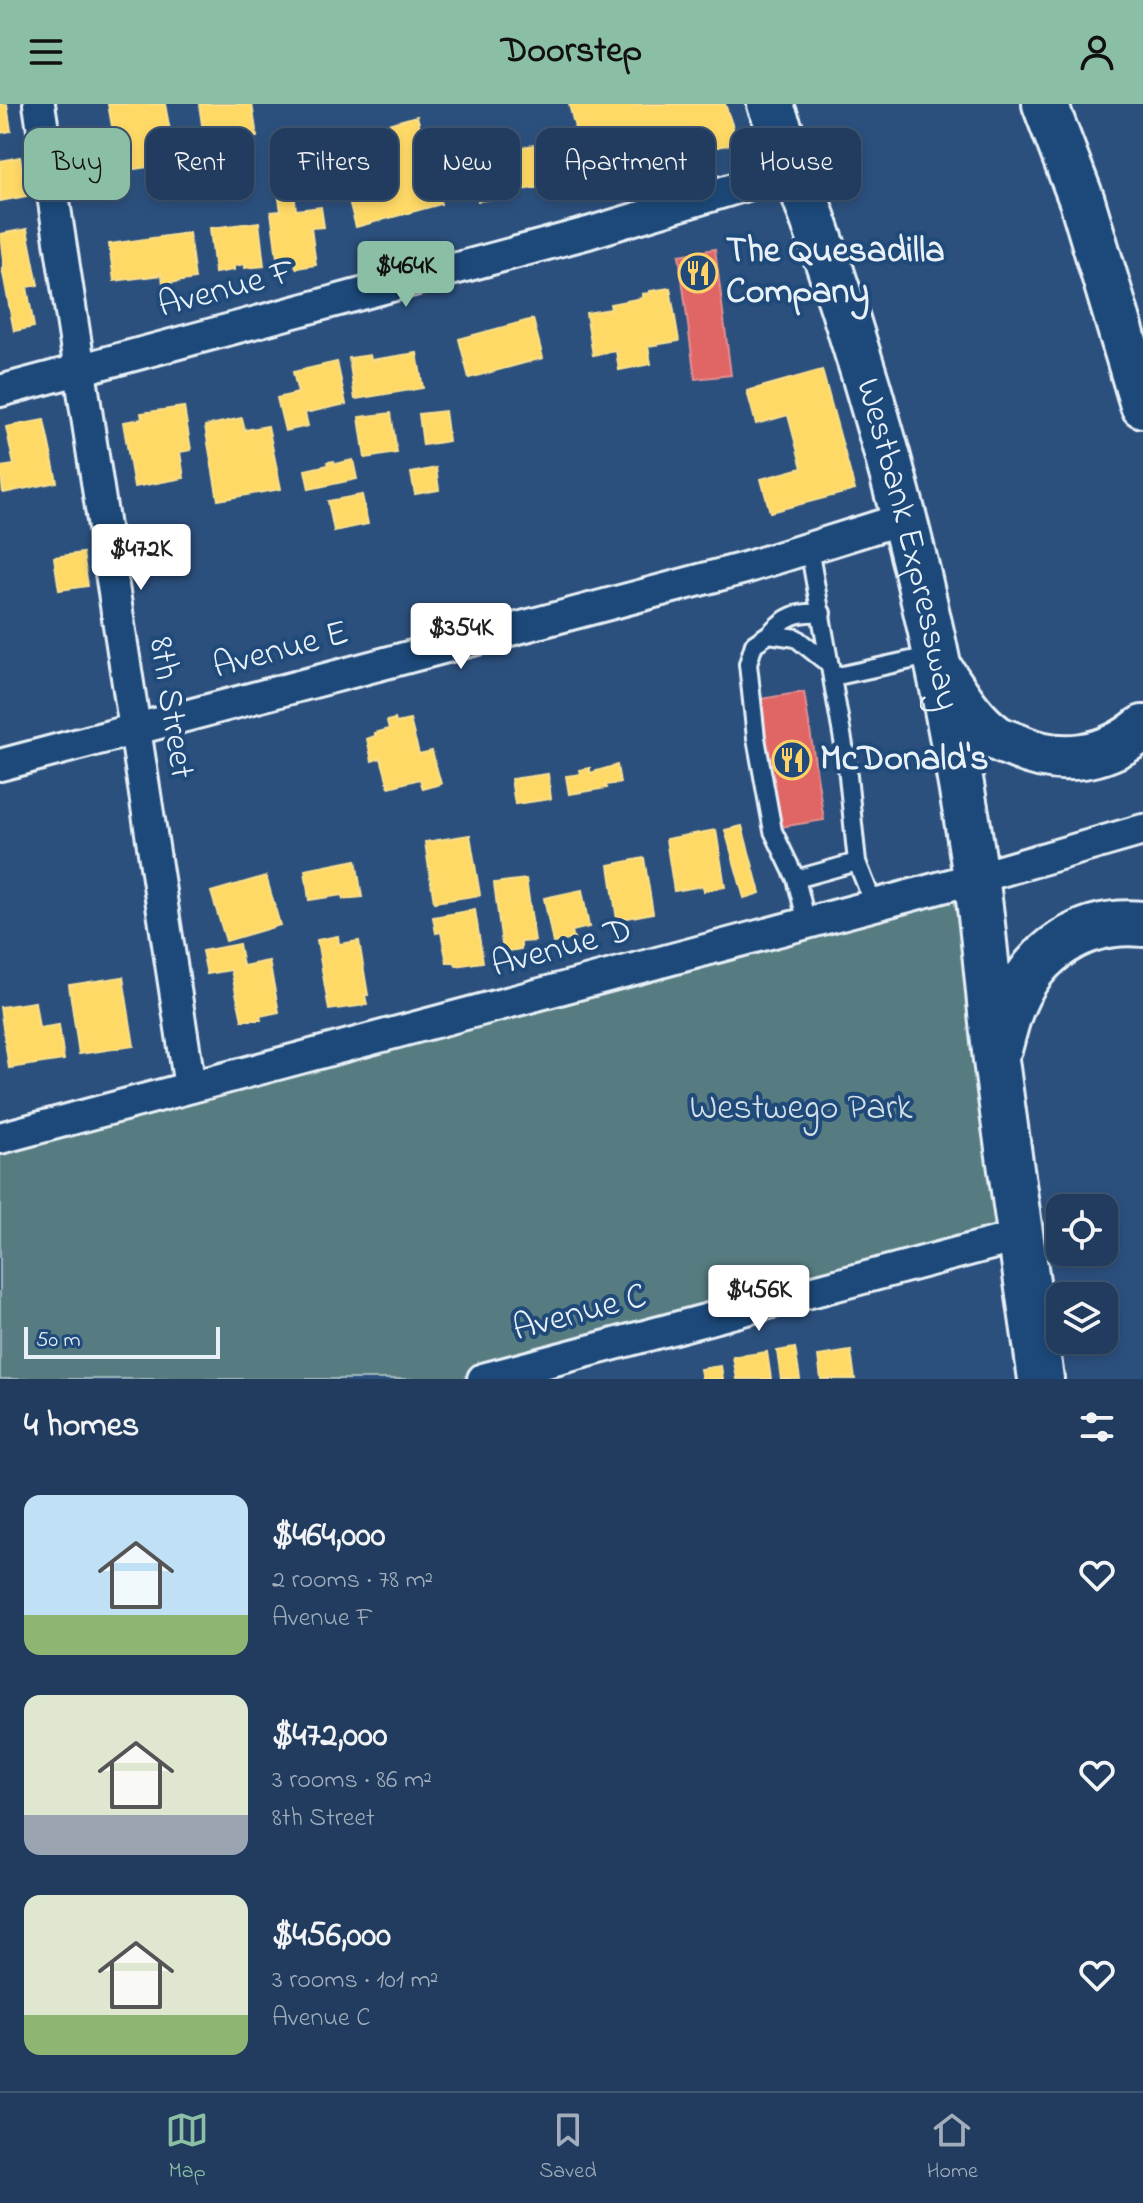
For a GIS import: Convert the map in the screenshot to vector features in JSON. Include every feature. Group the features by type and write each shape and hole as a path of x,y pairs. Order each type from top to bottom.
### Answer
{"highway":[{"name":"Westbank Expressway","path":"770,104 779,128"},
{"path":"1045,104 1126,322 1143,405"},
{"name":"Westbank Expressway","path":"806,200 850,330 905,518 936,660 976,878 996,1060 1041,1379"},
{"path":"936,660 968,711 994,737 1033,754 1059,759 1091,756 1121,745 1143,728"},
{"path":"996,1060 1012,1005 1038,962 1059,944 1084,931 1110,922 1143,924"}],"street":[{"name":"8th Street","path":"39,104 190,1087"},
{"name":"Avenue F","path":"0,391 588,233 731,190"},
{"name":"Avenue E","path":"0,765 745,568 905,518"},
{"name":"Avenue D","path":"0,1138 976,878 1143,830"},
{"name":"Avenue C","path":"483,1379 1021,1236"}],"lane":[{"path":"809,548 846,757 857,862 874,905"},
{"path":"807,923 796,879 773,831 756,738 748,664 754,644 781,622 796,613 822,613"},
{"path":"769,634 796,638 832,671 936,660"},
{"path":"796,879 857,862"}],"green space":[{"name":"Westwego Park","path":"976,878 1021,1236 483,1379 0,1379 0,1138"}],"building: Homes":[{"path":"0,104 7,104 11,131 0,133"},
{"path":"108,104 165,104 169,128 146,128 146,167 130,170 130,128 112,128"},
{"path":"199,104 252,104 257,137 254,137 254,128 203,128"},
{"path":"569,104 725,104 733,128 731,144 715,148 715,128 575,128"},
{"path":"417,116 420,128 414,128 414,200 440,200 441,204 356,227 349,200 398,200 398,128 373,128"},
{"path":"536,145 536,188 520,190 520,147"},
{"path":"20,157 24,197 0,201 0,161"},
{"path":"279,200 295,200 296,210 321,207 324,227 311,228 316,265 296,268 295,262 278,265 271,212 281,211"},
{"path":"259,222 264,266 245,268 245,264 234,266 234,270 215,273 210,228"},
{"path":"27,229 38,285 27,287 34,327 14,331 2,268 0,234"},
{"path":"189,233 195,279 163,284 162,275 114,281 109,244"},
{"path":"670,288 679,341 648,346 651,364 619,370 616,351 593,355 586,313 611,309 610,304 642,298 642,294 650,291"},
{"path":"533,319 543,358 469,378 459,339"},
{"path":"417,353 423,388 355,399 349,358 370,355 371,360"},
{"path":"337,362 346,404 305,413 308,426 285,431 277,398 298,393 293,372"},
{"path":"822,370 855,490 770,512 761,479 802,468 788,415 756,424 747,391"},
{"path":"184,407 191,450 180,452 184,478 134,487 123,422 142,419 141,413"},
{"path":"445,411 449,441 423,445 419,414"},
{"path":"391,413 397,453 365,458 359,417"},
{"path":"242,418 245,430 268,426 281,489 218,500 205,426"},
{"path":"44,420 57,482 3,493 0,467 14,465 6,427"},
{"path":"353,460 357,479 309,489 305,470 328,465 327,462 334,461 335,464"},
{"path":"436,468 439,490 415,494 411,473"},
{"path":"362,495 368,524 334,531 328,501"},
{"path":"83,553 88,586 59,590 54,557"},
{"path":"395,719 396,723 410,720 419,754 432,751 441,784 423,789 420,779 389,787 381,758 372,761 367,739 389,729 387,721"},
{"path":"617,765 620,783 569,794 566,776 581,774 580,770 590,768 590,773"},
{"path":"548,774 551,799 515,804 511,779"},
{"path":"742,826 760,893 744,898 725,830"},
{"path":"716,830 725,887 704,891 703,886 674,891 666,839"},
{"path":"470,835 480,895 434,902 425,842"},
{"path":"644,858 653,913 617,920 609,865"},
{"path":"356,860 362,897 343,899 342,895 309,900 305,870"},
{"path":"266,876 280,925 226,941 211,892"},
{"path":"526,879 535,941 521,942 521,949 503,952 494,883"},
{"path":"582,890 589,927 572,931 574,939 553,943 544,898"},
{"path":"475,910 483,962 456,966 455,962 447,963 441,932 436,933 433,917"},
{"path":"338,936 339,944 359,941 367,1005 329,1010 317,940"},
{"path":"239,944 243,966 269,961 279,1012 260,1016 261,1020 242,1020 231,970 207,974 202,951"},
{"path":"123,977 134,1046 79,1054 69,985"},
{"path":"35,1002 39,1028 59,1025 64,1060 9,1068 0,1007"},
{"path":"795,1348 800,1379 781,1379 777,1351"},
{"path":"851,1351 855,1379 821,1379 818,1356"},
{"path":"767,1352 771,1379 737,1379 733,1357"},
{"path":"721,1366 723,1379 702,1379 700,1369"}],"building: Shops":[{"path":"715,249 731,375 695,379 679,255"},
{"name":"McDonald's","path":"804,692 824,820 780,827 760,699"}],"place":[{"name":"The Quesadilla Company","path":"698,273"},
{"name":"McDonald's","path":"792,760"}]}
